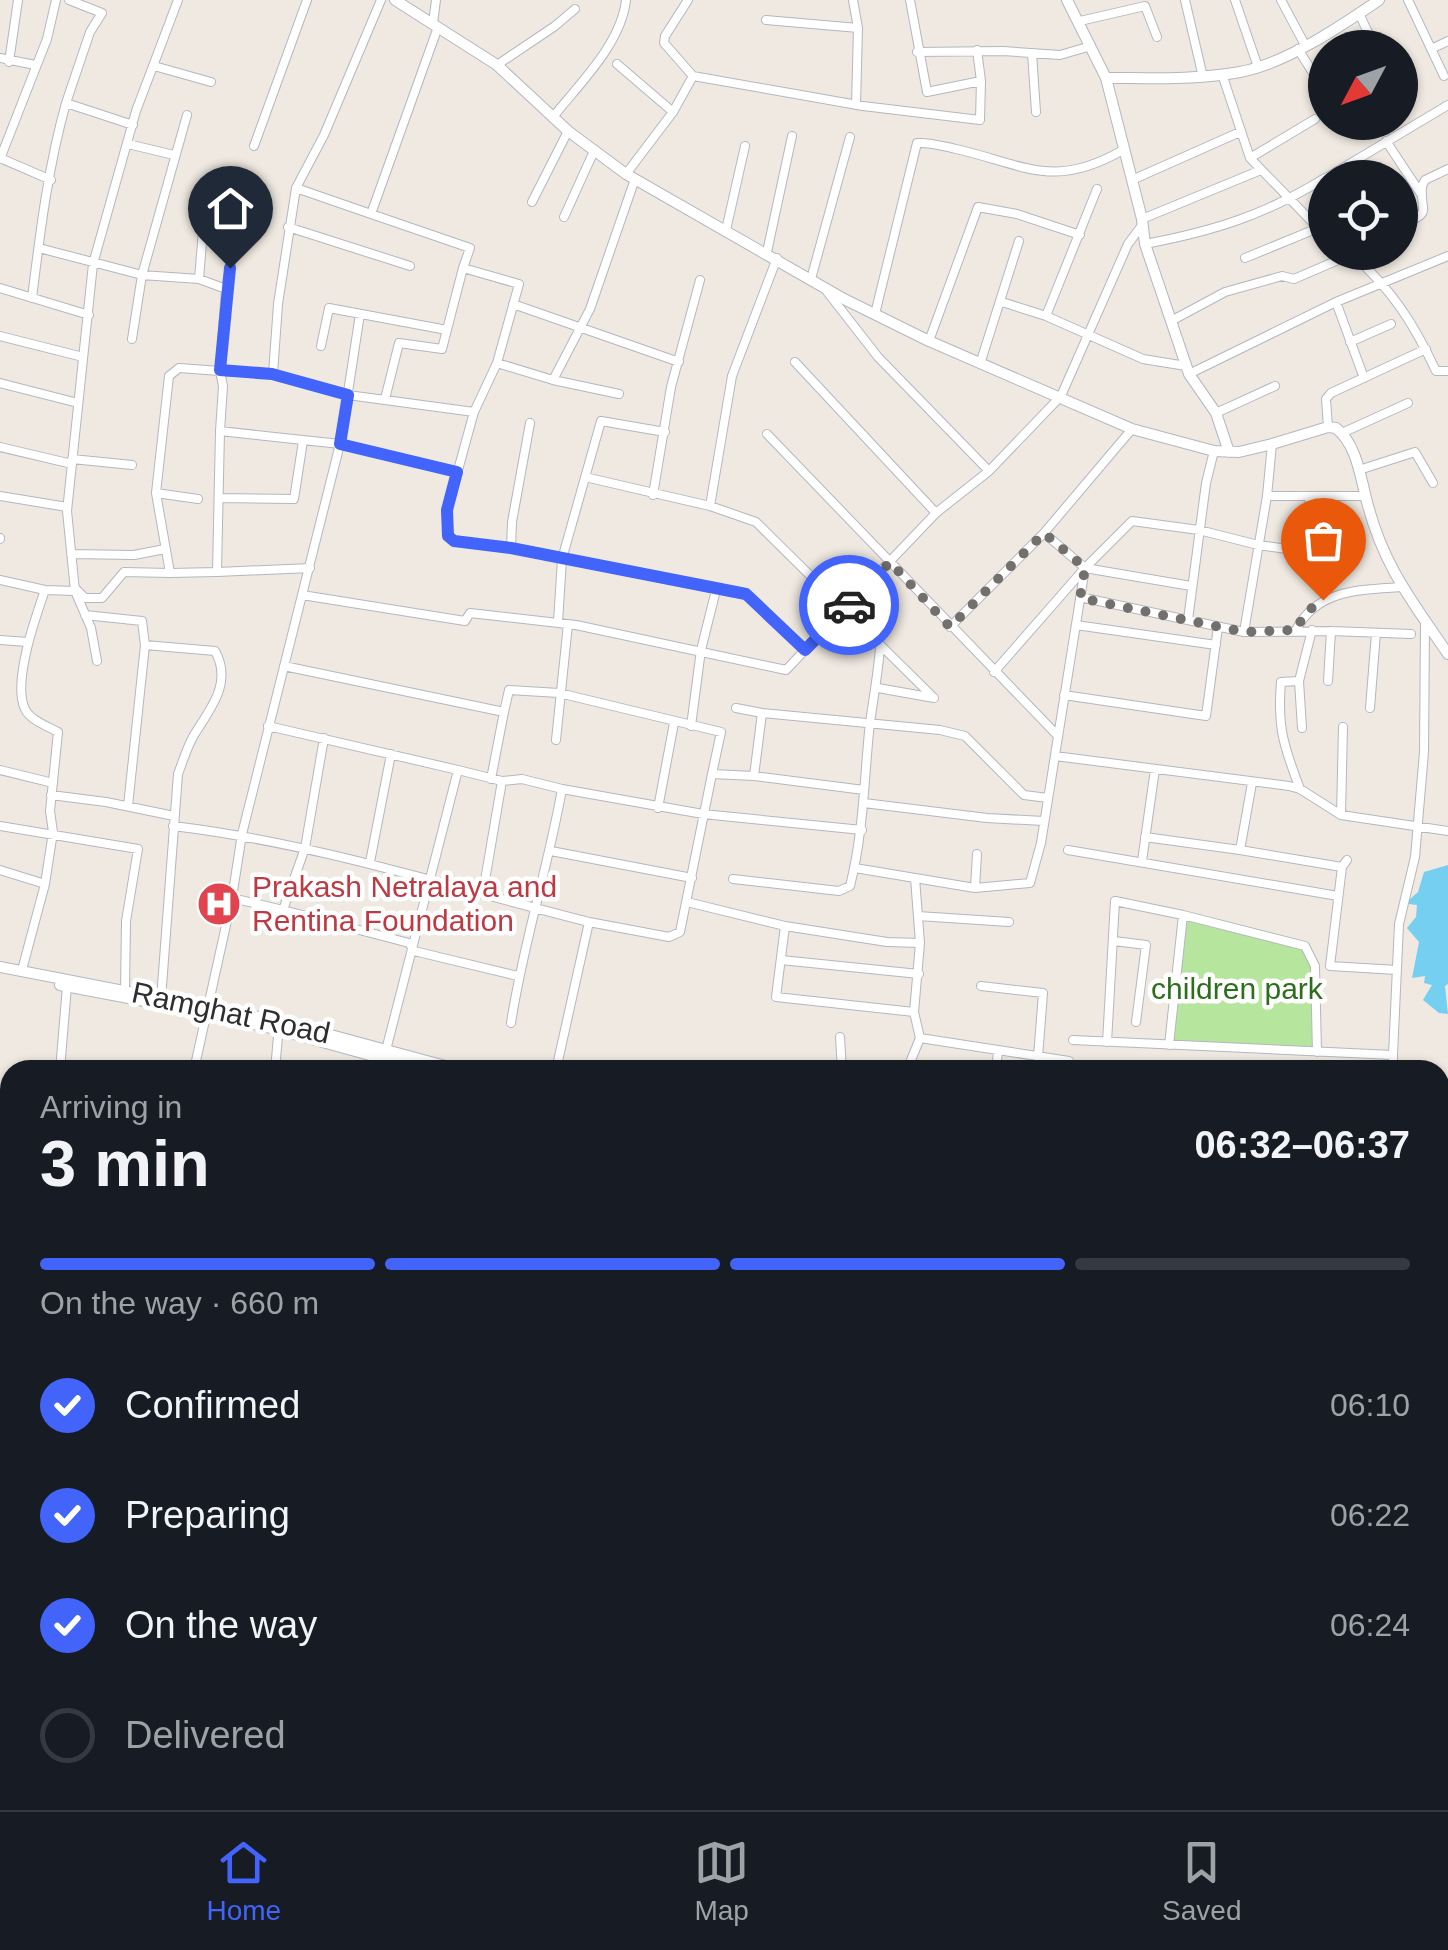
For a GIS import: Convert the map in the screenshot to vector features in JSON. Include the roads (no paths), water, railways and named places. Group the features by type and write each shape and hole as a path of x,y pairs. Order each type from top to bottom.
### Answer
{"street":[{"path":"18,0 5,60 35,65"},
{"path":"51,180 0,158 47,40 56,0"},
{"path":"32,298 52,152 90,32 102,13 69,0"},
{"path":"96,661 91,628 74,589 67,507 93,264 132,125 178,0"},
{"path":"254,146 307,0"},
{"path":"272,374 278,304 296,188 324,135 381,0"},
{"path":"395,0 496,65 568,131 631,177 875,314 1132,429 1214,452 1229,452 1328,427 1342,432 1408,403"},
{"path":"372,214 436,25 436,0"},
{"path":"553,117 612,40 626,0"},
{"path":"688,0 664,43 692,76 856,105 980,120 977,50"},
{"path":"852,0 858,28 856,105"},
{"path":"910,0 926,92 926,114"},
{"path":"1068,0 1106,78 1145,244 1188,370 1216,413 1229,452"},
{"path":"1184,0 1203,78"},
{"path":"1235,0 1258,67"},
{"path":"1281,0 1308,60"},
{"path":"1106,78 1203,78 1258,67 1301,47 1379,0"},
{"path":"1408,0 1444,76"},
{"path":"1080,21 1144,6 1157,37"},
{"path":"496,65 575,9"},
{"path":"1359,13 1367,30"},
{"path":"766,20 858,28"},
{"path":"1432,49 1448,41"},
{"path":"918,52 1072,54 1091,46"},
{"path":"1032,53 1036,112"},
{"path":"617,64 673,112"},
{"path":"154,66 212,82"},
{"path":"1222,74 1250,158 1308,217"},
{"path":"553,380 590,310 631,177 692,76"},
{"path":"926,92 981,82"},
{"path":"66,103 132,125"},
{"path":"1418,121 1448,104"},
{"path":"132,339 142,275 187,115"},
{"path":"1250,158 1308,123"},
{"path":"532,202 568,131"},
{"path":"1132,180 1240,132"},
{"path":"710,506 732,376 772,255 792,136"},
{"path":"811,279 850,137"},
{"path":"1354,160 1386,140 1421,194 1426,209 1418,218"},
{"path":"875,314 917,143 998,159 1036,173 1072,172 1099,164 1123,150"},
{"path":"128,144 174,155"},
{"path":"726,230 746,146"},
{"path":"564,217 594,152"},
{"path":"1421,194 1426,180 1448,169"},
{"path":"302,595 465,621 470,613 489,612 563,623 786,670 936,513 989,471 1061,396 1128,244 1142,221 1261,170"},
{"path":"296,188 470,248 442,350 399,344 385,399"},
{"path":"1145,244 1226,227 1308,188"},
{"path":"1046,316 1096,189"},
{"path":"930,341 978,207 1017,214 1080,235"},
{"path":"288,227 410,266"},
{"path":"199,279 202,231"},
{"path":"1245,258 1308,234"},
{"path":"980,364 1019,241"},
{"path":"217,572 220,370 226,290 234,247"},
{"path":"38,248 142,275 199,279 226,290"},
{"path":"1002,302 1046,316 1144,359 1188,370 1448,256"},
{"path":"464,268 519,284 497,363 474,412 457,472 447,510 448,536 454,541 511,548 746,594 805,650"},
{"path":"1171,321 1225,292 1282,276 1294,279 1314,270"},
{"path":"1370,270 1414,323 1436,370 1448,371"},
{"path":"653,495 672,387 700,280"},
{"path":"823,286 878,357 989,471"},
{"path":"0,288 90,315"},
{"path":"1336,302 1364,378"},
{"path":"513,304 679,362"},
{"path":"321,346 330,308 447,330"},
{"path":"196,1060 242,834 340,444 360,314"},
{"path":"1350,342 1391,324"},
{"path":"0,336 83,357"},
{"path":"1328,427 1326,399 1331,393 1426,349"},
{"path":"795,362 936,513"},
{"path":"497,363 620,394"},
{"path":"170,573 156,493 169,376 179,368 272,374 348,395 474,412"},
{"path":"0,383 78,402"},
{"path":"1216,413 1274,386"},
{"path":"556,740 563,623 562,560 601,421 665,432"},
{"path":"511,548 530,424"},
{"path":"950,627 1044,533 1132,429"},
{"path":"220,431 340,444 457,472"},
{"path":"1342,432 1359,470 1385,557 1448,654"},
{"path":"767,434 1058,736"},
{"path":"218,498 294,499 303,442"},
{"path":"1244,632 1272,444"},
{"path":"0,447 72,461 132,465"},
{"path":"1188,620 1198,530 1214,452"},
{"path":"1359,470 1415,452 1433,483"},
{"path":"584,477 710,506 756,522 934,698 878,688"},
{"path":"156,493 198,499"},
{"path":"0,496 67,507"},
{"path":"1267,496 1365,496"},
{"path":"994,672 1132,521 1198,530 1301,552 1314,549 1309,498"},
{"path":"1044,533 1085,568 1191,586"},
{"path":"71,554 134,554 165,549"},
{"path":"0,580 45,590 74,589 85,598 102,598 124,572 310,568"},
{"path":"855,868 975,888 1030,883 1048,798 1085,568"},
{"path":"1296,630 1305,613 1323,600 1357,590 1402,587"},
{"path":"22,970 46,884 53,832 51,795 58,732 30,716 21,696 28,642 45,590"},
{"path":"691,726 701,650 716,590"},
{"path":"1080,598 1244,632 1331,630 1412,634"},
{"path":"85,615 142,621 145,645 128,806"},
{"path":"1393,1060 1399,924 1415,857 1424,752 1425,620"},
{"path":"1076,625 1216,646"},
{"path":"1064,695 1206,716 1218,627"},
{"path":"1302,728 1299,681 1312,630"},
{"path":"1328,682 1331,630"},
{"path":"1370,708 1376,632"},
{"path":"0,640 28,642"},
{"path":"145,645 215,651 219,657 220,692 216,704 192,739 178,774 161,1000"},
{"path":"733,878 845,890 850,886 862,830 880,647"},
{"path":"284,666 504,712"},
{"path":"1299,681 1281,682 1278,717 1300,789"},
{"path":"51,795 128,806 174,821 370,862 589,922 669,937 680,932 721,732 559,694 510,690 491,779"},
{"path":"736,708 965,736 1024,794 1048,798"},
{"path":"754,776 762,714"},
{"path":"658,808 674,723"},
{"path":"268,726 502,782 522,778 658,808 862,830"},
{"path":"1341,815 1342,727"},
{"path":"283,910 305,848 324,738"},
{"path":"370,862 391,754"},
{"path":"1054,756 1300,789 1341,815 1448,831"},
{"path":"1142,861 1155,769"},
{"path":"0,770 52,783"},
{"path":"385,1054 458,770"},
{"path":"712,774 864,790"},
{"path":"483,892 502,782"},
{"path":"1240,850 1252,783"},
{"path":"511,1023 518,976 551,851 562,789"},
{"path":"864,803 988,818 1044,820"},
{"path":"0,826 138,848 126,921 125,990"},
{"path":"1145,837 1344,864 1330,966 1397,970"},
{"path":"1068,850 1338,896"},
{"path":"551,851 692,878"},
{"path":"975,888 977,854"},
{"path":"0,870 46,884"},
{"path":"912,1060 920,1038 914,1012 920,943 916,878"},
{"path":"232,898 409,943 414,951 518,976"},
{"path":"1107,1042 1115,900 1305,946 1315,966 1317,1052"},
{"path":"687,902 786,926 887,942 920,943"},
{"path":"1169,1045 1183,915"},
{"path":"918,916 1008,922"},
{"path":"558,1060 589,922"},
{"path":"786,926 776,997 914,1012"},
{"path":"1114,941 1146,945 1136,1022"},
{"path":"781,960 919,974"},
{"name":"Ramghat Road","path":"0,971 22,970 125,990 413,1060"},
{"name":"Ramghat Road","path":"0,971 161,1000"},
{"path":"61,1060 67,986"},
{"path":"981,986 1043,993 1038,1057"},
{"path":"276,1060 279,1025"},
{"path":"840,1037 841,1060"},
{"path":"920,1038 1061,1060"},
{"path":"1073,1040 1393,1055"},
{"path":"997,1060 998,1051"},
{"name":"Ramghat Road","path":"385,1054 400,1060"}],"water":[{"path":"1448,865 1448,1014 1439,1013 1423,1000 1432,985 1424,983 1425,976 1412,978 1419,942 1407,928 1416,917 1417,905 1409,904 1409,900 1418,892 1424,872"}],"place":[{"name":"Prakash Netralaya and Rentina Foundation","path":"219,904"}],"park label":[{"name":"children park","path":"1237,989"}]}
